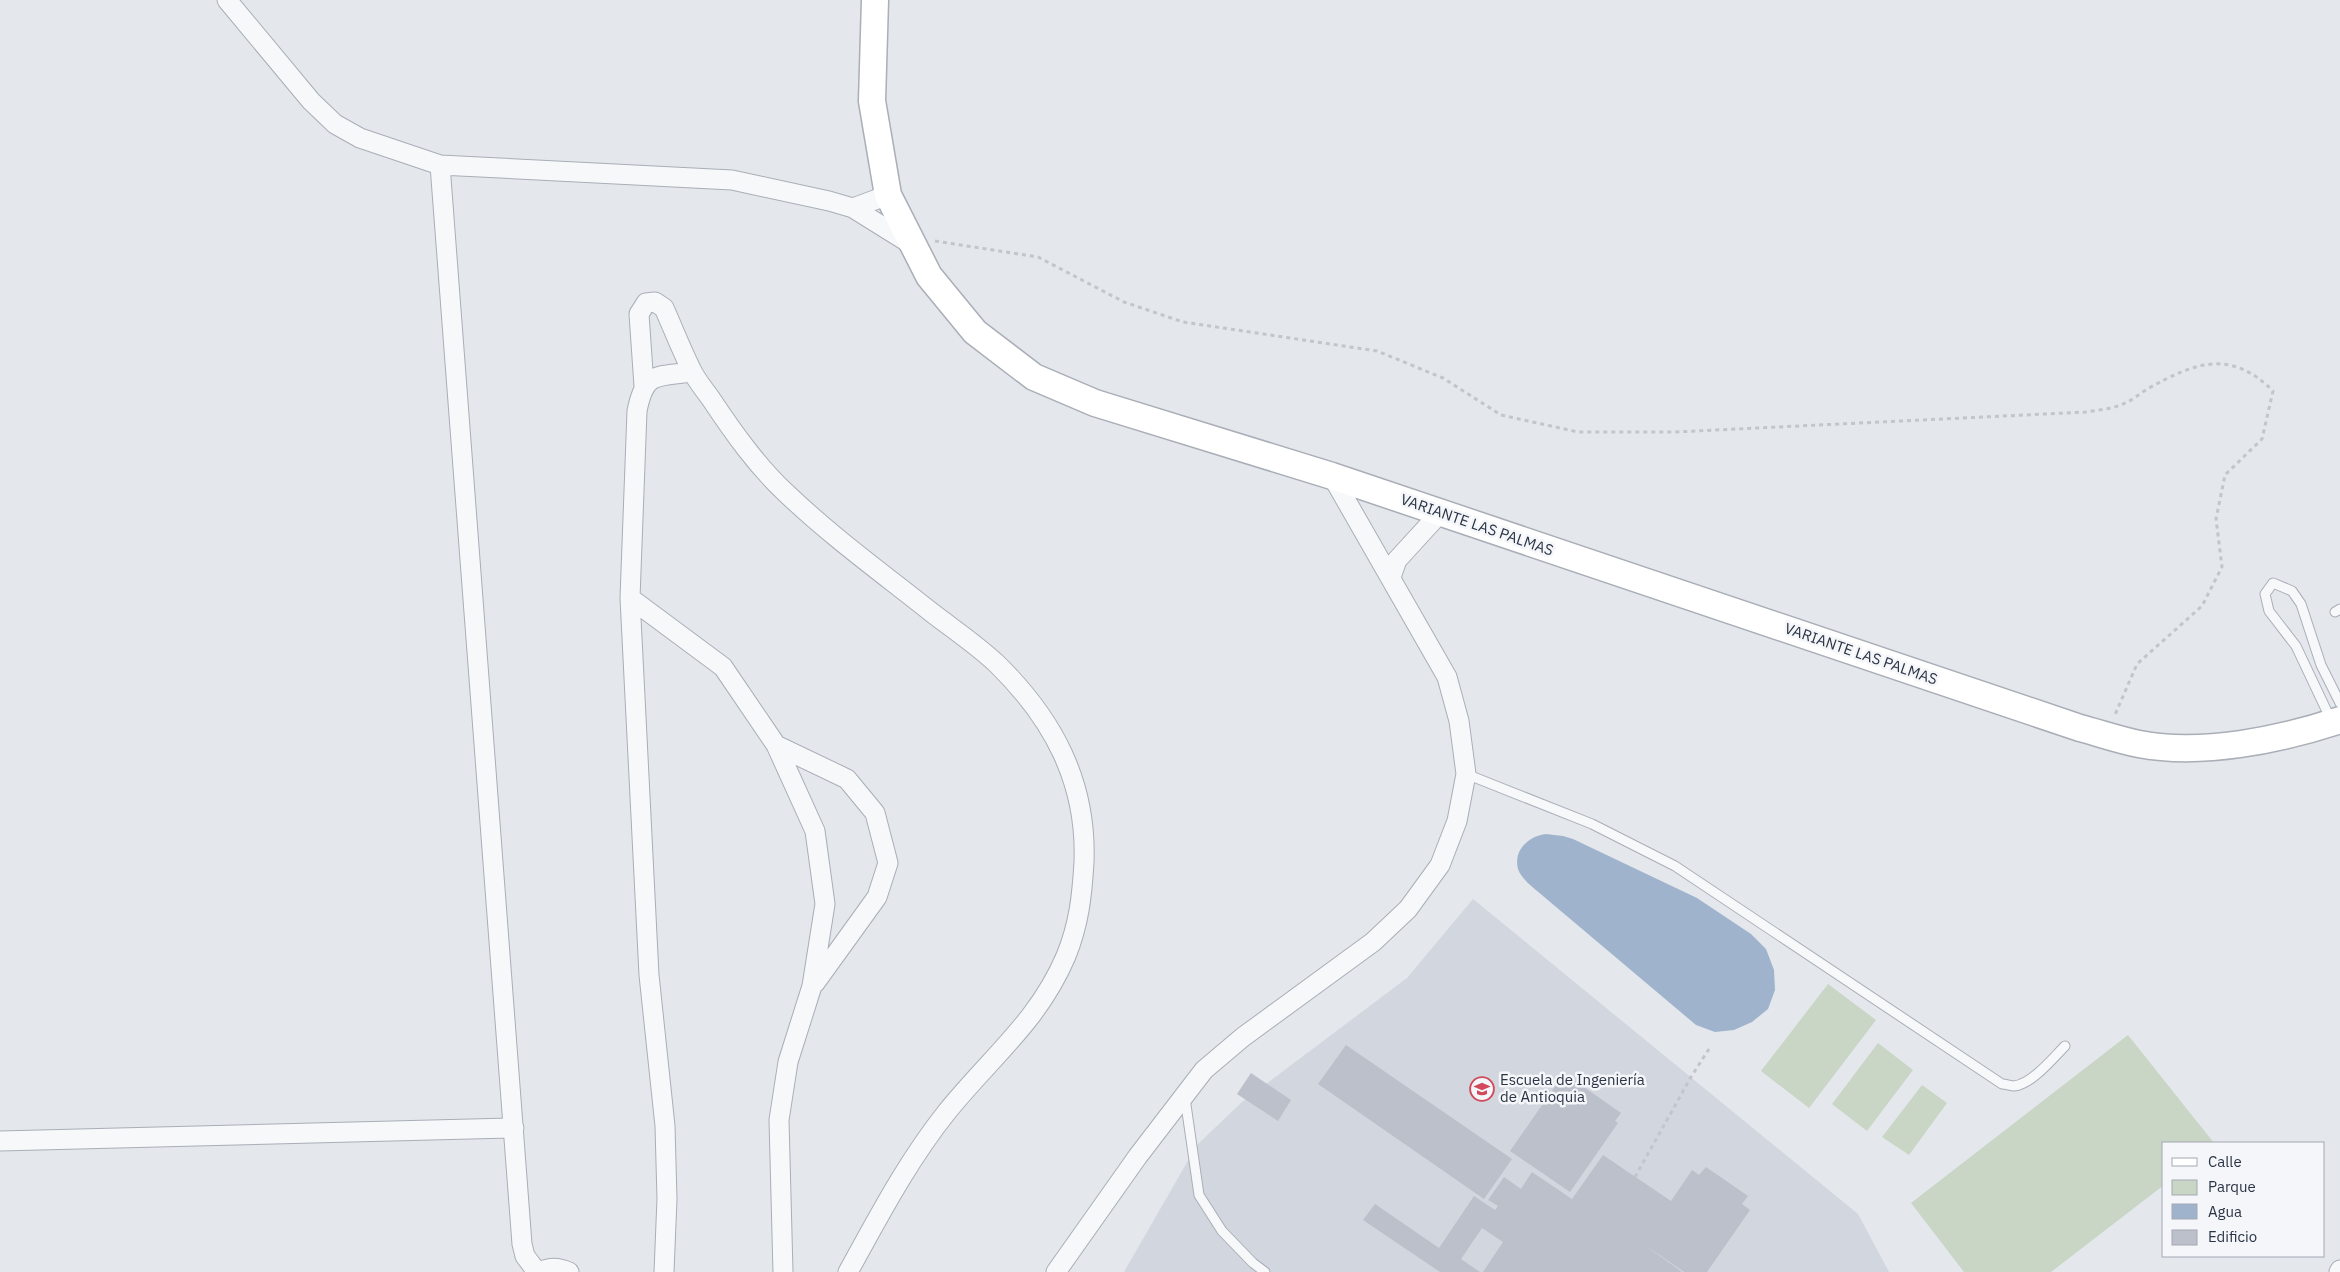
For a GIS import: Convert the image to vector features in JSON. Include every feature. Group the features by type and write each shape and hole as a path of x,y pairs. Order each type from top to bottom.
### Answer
{"main road":[{"name":"VARIANTE LAS PALMAS","path":"875,0 872,101 888,195 929,276 975,332 1034,377 1094,403 1332,476 2080,728 2140,744 2186,748 2233,745 2337,715"}],"street":[{"path":"228,0 311,101 335,124 360,138 440,165 732,180 830,201 853,208 912,242"},
{"path":"440,165 522,1244 525,1256 538,1272 547,1268 557,1268 569,1272"},
{"path":"853,208 888,195"},
{"path":"664,1272 667,1199 665,1126 649,975 630,598 638,411 644,386 639,314 644,305 649,302 655,302 664,308 692,372 754,458 783,490 820,524 995,662 1032,700 1056,739 1075,780 1081,810 1084,844 1083,887 1078,926 1047,994 1022,1030 976,1077 944,1115 906,1168 848,1272"},
{"path":"644,386 656,377 692,372"},
{"path":"1056,1272 1138,1156 1204,1070 1243,1037 1373,942 1408,909 1440,865 1457,821 1466,774 1459,721 1447,677 1332,476"},
{"path":"1391,577 1397,560 1440,513"},
{"path":"630,598 724,667 776,745 815,831 825,904 812,986 788,1062 779,1120 783,1272"},
{"path":"776,745 848,779 875,813 888,862 876,897 812,986"},
{"path":"0,1141 514,1128"}],"lane":[{"path":"2273,583 2292,591 2301,604 2321,665 2332,691 2337,715 2296,646 2269,611 2265,594 2273,583"},
{"path":"1466,774 1592,824 1676,866 2002,1084 2014,1086 2024,1082 2038,1073 2065,1046"},
{"path":"1184,1096 1199,1194 1222,1231 1252,1263 1265,1272"}],"path":[{"path":"912,242 1038,258 1124,302 1183,322 1377,351 1443,378 1501,416 1578,432 1675,432 2086,412 2123,404 2148,388 2184,370 2223,363 2241,366 2262,380 2273,391 2262,439 2225,474 2216,519 2222,567 2202,606 2137,664 2106,735"},
{"path":"1636,1177 1690,1077 1709,1049"}],"shaded area":[{"name":"Escuela de Ingeniería de Antioquia","path":"1473,899 1858,1214 1889,1272 1124,1272 1197,1145 1242,1102 1407,978"}],"green space":[{"path":"1828,984 1876,1020 1809,1108 1761,1071"},
{"path":"2128,1035 2213,1142 2162,1142 2162,1187 2051,1272 1964,1272 1911,1203"},
{"path":"1878,1043 1913,1070 1867,1131 1832,1104"},
{"path":"1922,1085 1947,1103 1909,1155 1882,1137"}],"water":[{"path":"1546,834 1573,839 1697,898 1751,934 1766,949 1774,970 1775,990 1768,1009 1752,1022 1734,1030 1715,1032 1696,1025 1523,878 1518,869 1517,862 1520,850 1528,841"}],"building":[{"path":"1346,1045 1512,1159 1484,1199 1318,1084"},
{"path":"1251,1073 1291,1100 1278,1121 1237,1094"},
{"path":"1571,1078 1621,1113 1615,1121 1618,1123 1570,1192 1510,1151 1558,1082 1565,1086"},
{"path":"1603,1155 1671,1201 1692,1170 1699,1175 1706,1167 1748,1196 1742,1204 1750,1210 1707,1272 1684,1272 1642,1243 1682,1272 1483,1272 1503,1242 1482,1228 1461,1259 1480,1272 1440,1272 1363,1220 1375,1204 1439,1248 1474,1196 1495,1210 1498,1206 1488,1200 1504,1177 1521,1189 1532,1172 1572,1199"}],"place":[{"name":"Escuela de Ingeniería de Antioquia","path":"1482,1089"}]}
